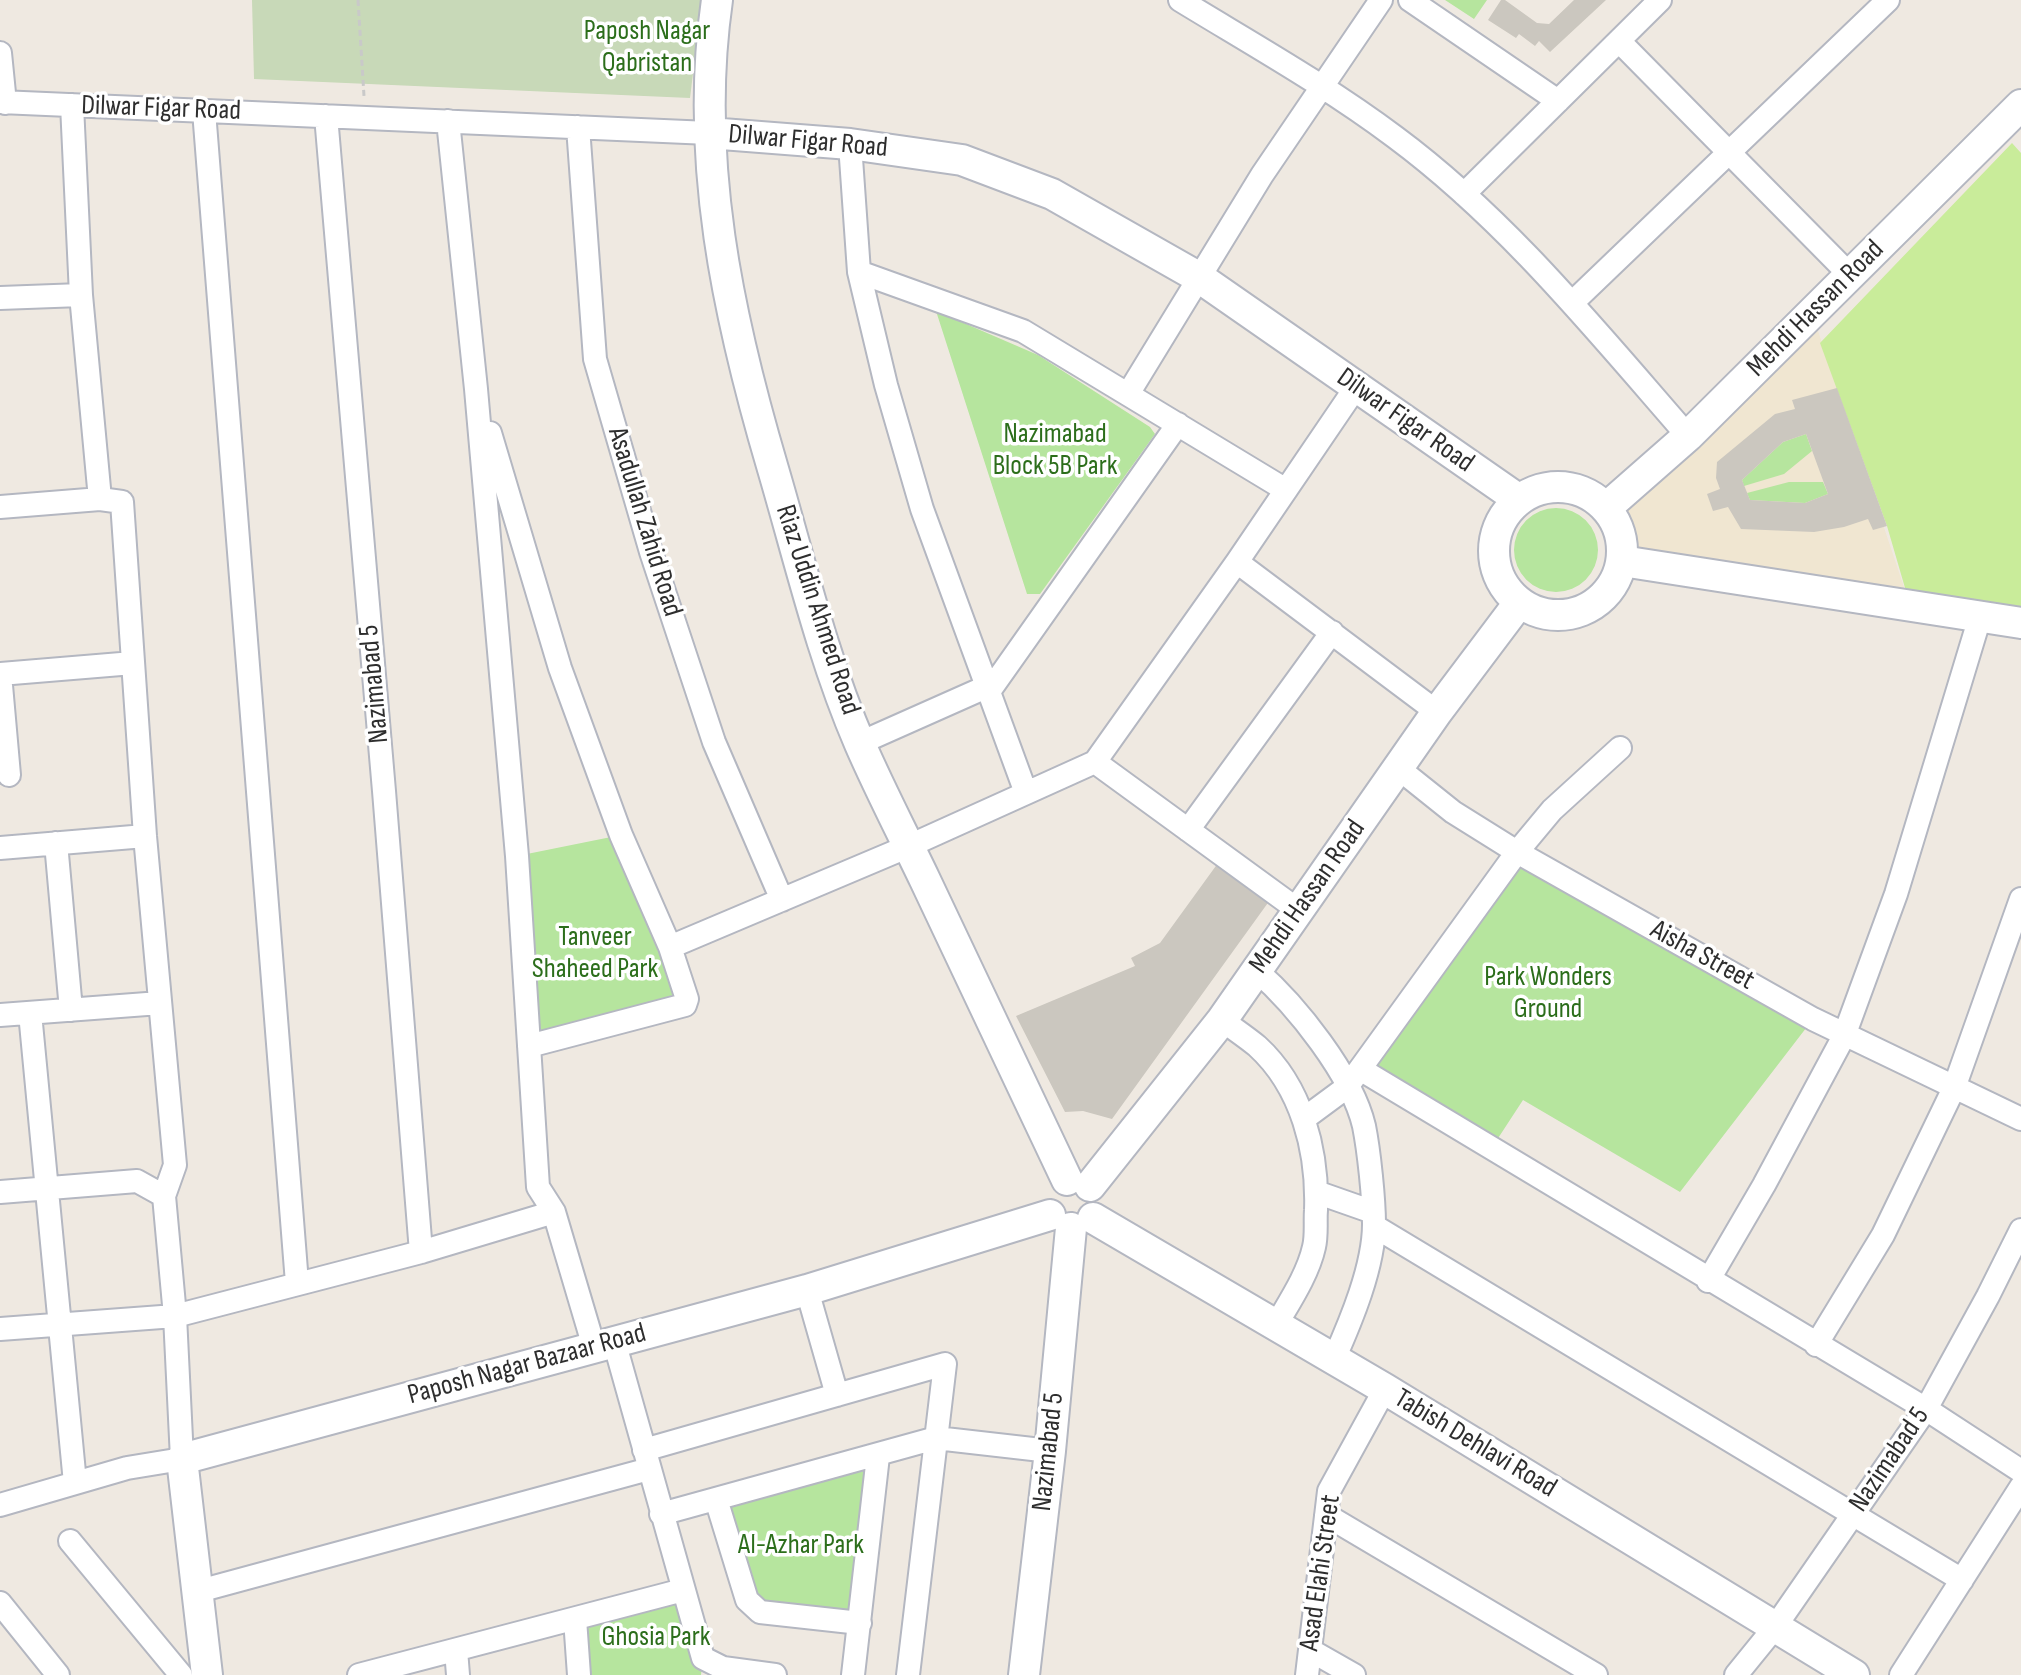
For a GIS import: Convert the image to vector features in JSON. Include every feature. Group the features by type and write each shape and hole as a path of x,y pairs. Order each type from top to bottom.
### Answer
{"street":[{"name":"Riaz Uddin Ahmed Road","path":"717,0 710,44 709,133 717,221 732,318 763,435 828,657 860,743 1079,1183 1098,1201 1072,1220"},
{"path":"1180,0 1396,137 1464,194 1572,303 1688,436"},
{"path":"1128,394 1262,175 1381,0"},
{"path":"1410,0 1558,101"},
{"path":"1464,194 1660,0"},
{"path":"1572,303 1888,0"},
{"path":"1619,41 1850,275"},
{"path":"0,53 2,102"},
{"name":"Dilwar Figar Road","path":"2,102 709,133 850,144 962,160 1052,194 1200,278 1518,499"},
{"path":"72,105 81,295 100,499"},
{"name":"Mehdi Hassan Road","path":"1606,508 1688,436 2021,105"},
{"path":"204,111 297,1283"},
{"name":"Nazimabad 5","path":"326,116 421,1252"},
{"path":"448,121 476,389 517,856 538,1187 554,1212 647,1460 703,1658 723,1668 772,1675"},
{"name":"Asadullah Zahid Road","path":"578,127 595,359 651,552 714,742 782,900"},
{"path":"850,144 859,272 886,385 922,509 1026,793"},
{"path":"859,272 1023,331 1286,490"},
{"path":"0,298 81,295"},
{"path":"670,947 909,846 1095,762 1356,387"},
{"path":"476,389 560,668 621,835 670,947 687,999 685,1005 529,1046"},
{"path":"860,743 987,690 1178,424"},
{"path":"1573,488 1588,494 1606,508 1621,538 1622,561 1613,586 1597,602 1580,611 1558,616 1536,612 1519,603 1504,586 1493,553 1496,530 1518,499 1535,490 1573,488"},
{"path":"0,507 100,499 122,502 145,836 175,1165 164,1196 175,1316 182,1459 207,1675"},
{"path":"1622,561 2021,623"},
{"path":"1237,562 1437,712"},
{"name":"Mehdi Hassan Road","path":"1072,1220 1048,1208 1050,1193 1060,1182 1079,1183 1222,1020 1437,712 1519,603"},
{"path":"1708,1281 1844,1036 1896,894 1980,617"},
{"path":"1188,830 1332,632"},
{"path":"9,775 0,674 133,663"},
{"path":"1305,1118 1354,1078 1517,852 1552,810 1620,748"},
{"path":"1095,762 1298,910"},
{"name":"Aisha Street","path":"1398,768 1453,812 1517,852 1844,1036 2021,1119"},
{"path":"0,848 145,836"},
{"path":"56,843 71,1010"},
{"path":"1816,1345 1883,1235 1954,1088 2021,899"},
{"path":"1257,971 1283,994 1354,1078 1926,1409 2021,1471"},
{"path":"0,1015 160,1003"},
{"path":"30,1013 75,1483"},
{"path":"1222,1020 1258,1047 1278,1070 1305,1118 1312,1148 1316,1192 1314,1247 1293,1297 1276,1325"},
{"path":"1334,1359 1354,1314 1374,1219 1354,1078"},
{"path":"0,1192 137,1181 164,1196"},
{"path":"1316,1192 1374,1219 1962,1580"},
{"path":"0,1329 175,1316 421,1252 554,1212"},
{"name":"Nazimabad 5","path":"1024,1675 1072,1220"},
{"name":"Paposh Nagar Bazaar Road","path":"0,1505 127,1468 182,1459 1072,1220"},
{"name":"Tabish Dehlavi Road","path":"1072,1220 1276,1325 1854,1675"},
{"name":"Nazimabad 5","path":"1736,1675 1775,1627 1926,1409 2021,1230"},
{"path":"807,1290 837,1395"},
{"path":"199,1591 647,1460 837,1395 945,1364 908,1675"},
{"name":"Asad Elahi Street","path":"1307,1675 1329,1491 1385,1389"},
{"path":"661,1514 936,1438 1050,1451"},
{"path":"853,1675 878,1456"},
{"path":"1901,1675 2021,1487"},
{"path":"716,1499 747,1600 760,1612 860,1623"},
{"path":"1326,1515 1596,1675"},
{"path":"70,1541 181,1675"},
{"path":"359,1675 683,1590"},
{"path":"0,1603 58,1675"},
{"path":"575,1619 579,1675"},
{"path":"456,1650 458,1675"},
{"path":"1310,1650 1354,1675"}],"path":[{"path":"358,0 365,118"}],"shaded area":[{"path":"1812,313 1910,605 1622,561 1618,527 1606,508"}],"green space":[{"name":"Paposh Nagar Qabristan","path":"252,0 702,0 690,98 254,79"},
{"path":"1445,0 1487,0 1474,19"},
{"path":"2012,143 2021,153 2021,622 1910,605 1887,526 1820,343"},
{"name":"Nazimabad Block 5B Park","path":"936,311 1038,355 1150,427 1155,434 1040,594 1027,594"},
{"path":"1806,434 1812,451 1784,474 1744,486 1742,480 1783,442"},
{"path":"1789,482 1823,482 1828,494 1805,503 1750,500 1747,493"},
{"path":"1548,508 1564,508 1580,515 1591,526 1598,550 1595,566 1586,580 1564,592 1548,592 1532,585 1521,574 1514,558 1514,542 1521,526 1532,515"},
{"name":"Tanveer Shaheed Park","path":"621,835 685,1005 529,1046 517,856"},
{"name":"Park Wonders Ground","path":"1517,852 1813,1019 1680,1192 1523,1100 1491,1149 1360,1069"},
{"name":"Al-Azhar Park","path":"878,1456 860,1623 760,1612 716,1499"},
{"name":"Ghosia Park","path":"683,1590 703,1658 701,1675 579,1675 575,1619"}],"building":[{"path":"1501,0 1537,23 1549,24 1574,0 1606,0 1550,52 1539,41 1535,46 1519,34 1516,38 1488,20"},
{"path":"1837,388 1887,526 1873,530 1868,519 1814,532 1741,529 1728,507 1713,511 1707,494 1720,489 1716,478 1717,462 1775,414 1795,409 1792,400","holes":["1806,434 1828,494 1805,503 1750,500 1742,480 1783,442"]},
{"path":"1218,863 1270,900 1112,1119 1083,1111 1065,1112 1016,1016 1135,966 1131,958 1160,943"}]}
